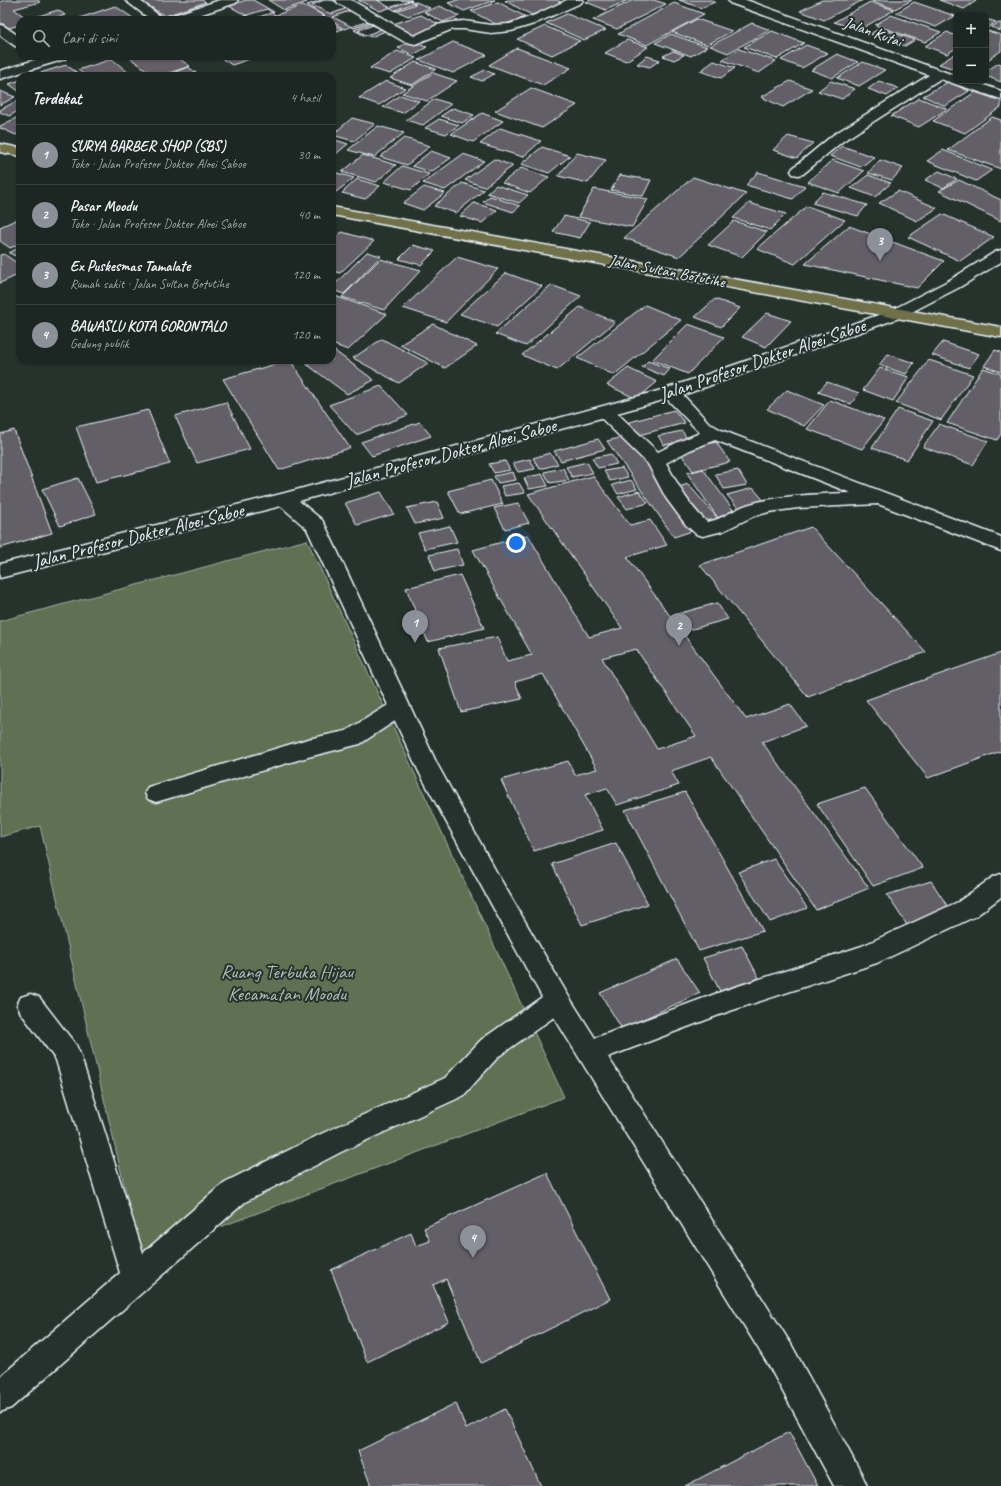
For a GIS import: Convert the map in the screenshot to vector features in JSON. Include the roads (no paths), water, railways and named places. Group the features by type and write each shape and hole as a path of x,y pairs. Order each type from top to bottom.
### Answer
{"main road":[{"path":"0,148 16,151"},
{"name":"Jalan Sultan Botutihe","path":"336,212 1001,332"}],"street":[{"path":"131,0 153,16"},
{"path":"184,16 232,0"},
{"path":"342,0 407,38 415,40 435,31 458,25 500,30 513,28 577,0"},
{"name":"Jalan Kutai","path":"734,0 953,79"},
{"path":"0,29 16,40"},
{"path":"0,75 38,60"},
{"path":"798,171 838,138 939,74"},
{"path":"969,84 1001,95"},
{"name":"Jalan Profesor Dokter Aloei Saboe","path":"0,571 285,499 604,410 671,393 896,314 954,284 1001,255"},
{"path":"671,393 703,427 715,434 1001,544"},
{"path":"604,410 656,461 673,494 693,520 703,529 713,529 752,510 787,503 820,500 884,499"},
{"path":"656,461 684,446 715,434"},
{"path":"285,499 315,525 431,773 490,882 557,1000 780,1356 852,1486"},
{"path":"156,793 308,748 352,738 400,708"},
{"path":"590,1052 726,1001 868,955 967,909 1001,884"},
{"path":"0,1397 235,1192 331,1143 454,1087 490,1048 557,1000"},
{"path":"30,1005 68,1054 136,1278"}],"place":[{"name":"Ex Puskesmas Tamalate","path":"880,261"},
{"name":"SURYA BARBER SHOP (SBS)","path":"415,643"},
{"name":"Pasar Moodu","path":"679,646"},
{"name":"BAWASLU KOTA GORONTALO","path":"473,1258"}],"park label":[{"name":"Ruang Terbuka Hijau Kecamatan Moodu","path":"287,983"}]}
